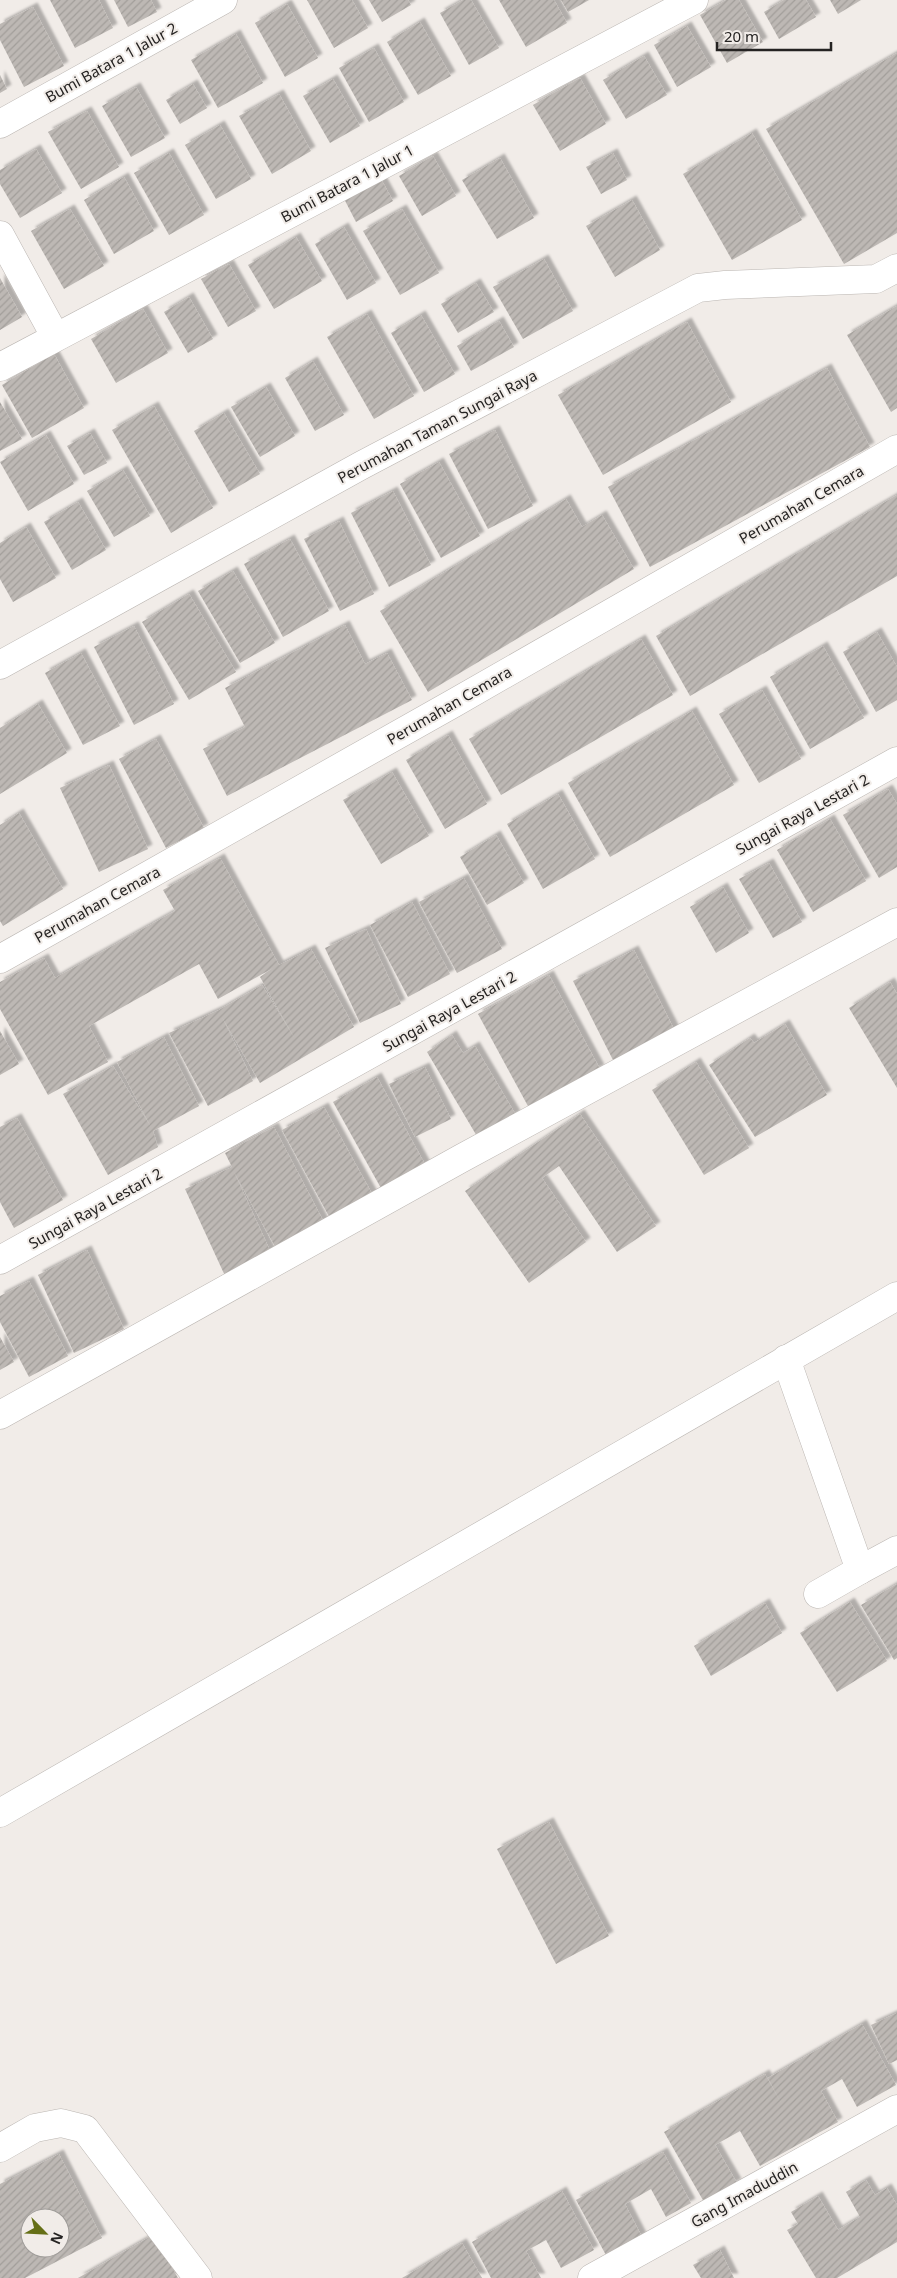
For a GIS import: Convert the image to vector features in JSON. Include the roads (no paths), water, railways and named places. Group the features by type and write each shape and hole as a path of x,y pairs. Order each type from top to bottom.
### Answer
{"street":[{"name":"Bumi Batara 1 Jalur 2","path":"0,124 222,0"},
{"name":"Bumi Batara 1 Jalur 1","path":"0,367 55,336 694,0"},
{"path":"0,235 55,336"},
{"name":"Perumahan Taman Sungai Raya","path":"0,664 362,465 698,288 725,285 876,279 897,268"},
{"name":"Perumahan Cemara","path":"0,959 445,708 897,449"},
{"name":"Sungai Raya Lestari 2","path":"0,1260 897,761"},
{"path":"0,1414 453,1163 897,922"},
{"path":"0,1813 897,1296"},
{"path":"786,1359 860,1570"},
{"path":"818,1594 897,1550"},
{"name":"Gang Imaduddin","path":"592,2278 897,2109"},
{"path":"0,2148 35,2128 61,2123 85,2129 198,2278"}]}
